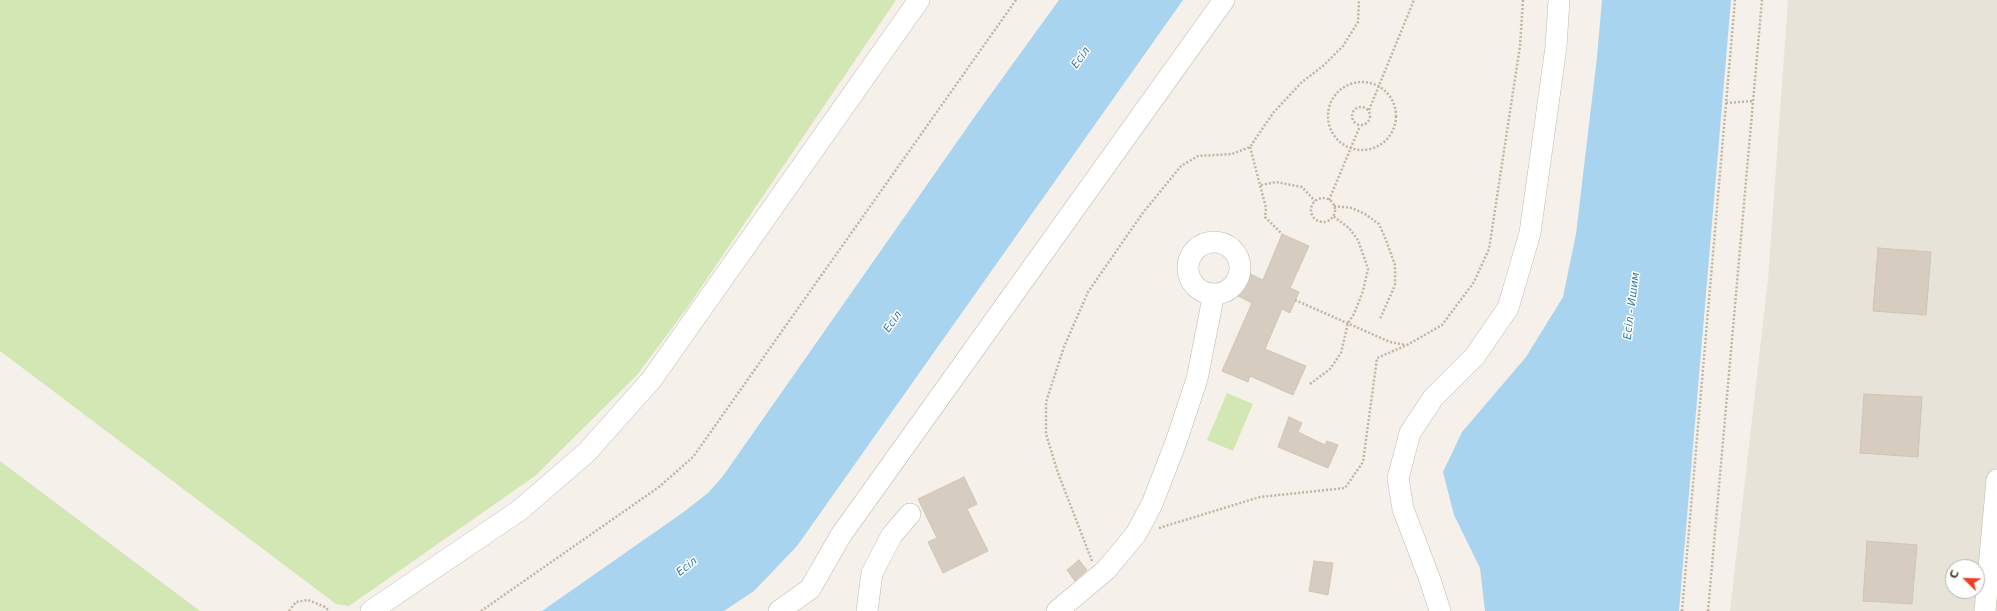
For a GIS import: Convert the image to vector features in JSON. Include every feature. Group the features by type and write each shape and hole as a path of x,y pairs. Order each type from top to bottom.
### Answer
{"street":[{"path":"371,611 520,510 587,452 652,379 919,0"},
{"path":"779,611 810,590 841,535 1224,0"},
{"path":"1440,611 1403,509 1398,478 1410,434 1433,398 1475,356 1508,308 1530,233 1556,47 1559,0"},
{"path":"1057,611 1106,570 1136,534 1152,504 1176,442 1197,379 1212,303 1212,295"},
{"path":"1985,611 1997,480"},
{"path":"867,611 872,573 892,536 910,514"}],"path":[{"path":"481,611 659,487 693,457 1016,0"},
{"path":"1097,577 1058,473 1046,434 1046,402 1064,347 1088,292 1142,214 1181,166 1198,156 1232,154 1250,147 1273,113 1302,82 1323,66 1343,46 1358,22 1359,0"},
{"path":"1369,110 1365,107 1359,106 1353,110 1352,117 1354,123 1360,126 1367,124 1371,118 1369,110 1414,0"},
{"path":"1136,534 1182,522 1260,497 1345,488 1363,462 1377,358 1406,345 1442,325 1474,282 1489,248 1520,46 1523,0"},
{"path":"1682,611 1735,0"},
{"path":"1708,611 1762,0"},
{"path":"1357,82 1368,82 1378,86 1387,93 1395,108 1395,124 1391,134 1374,148 1362,150 1351,148 1338,139 1330,124 1328,113 1331,102 1337,93 1346,86 1357,82"},
{"path":"1726,103 1753,101"},
{"path":"1329,200 1360,126"},
{"path":"1250,147 1266,208 1265,217 1282,234"},
{"path":"1260,185 1276,182 1302,187 1316,201"},
{"path":"1334,206 1331,220 1324,222 1317,221 1312,215 1312,208 1316,201 1322,199 1329,200 1334,206 1352,208 1365,214 1379,224 1386,240 1395,265 1395,285 1380,319"},
{"path":"1310,384 1330,369 1341,353 1348,323 1354,314 1364,291 1368,269 1358,240 1348,228 1333,216"},
{"path":"1295,300 1390,342 1406,345"},
{"path":"288,611 296,602 308,600 325,607 329,611"}],"shaded area":[{"path":"1788,0 1997,0 1997,611 1730,611 1768,279"}],"green space":[{"path":"0,0 896,0 687,308 637,375 535,476 349,606 336,604 0,351"},
{"path":"1227,393 1253,404 1233,451 1207,440"},
{"path":"0,461 200,611 0,611"}],"water":[{"name":"Есіл","path":"1059,0 1183,0 797,546 754,591 724,611 542,611 685,511 708,493 723,476 980,109"},
{"name":"Есіл - Ишим","path":"1602,0 1731,0 1679,611 1485,611 1480,568 1454,515 1443,472 1462,432 1526,357 1563,297 1576,234 1597,57"}],"building":[{"path":"1282,234 1309,246 1290,288 1299,292 1290,313 1282,309 1265,349 1306,366 1293,395 1250,376 1248,382 1222,371 1252,303 1234,294 1244,271 1263,280"},
{"path":"1878,248 1931,252 1926,315 1873,311"},
{"path":"1864,394 1922,397 1918,457 1860,453"},
{"path":"1289,417 1302,423 1298,432 1325,445 1327,441 1338,445 1328,468 1278,447"},
{"path":"964,477 977,504 967,509 988,551 943,573 928,542 937,538 918,499"},
{"path":"1867,541 1917,545 1912,604 1863,601"},
{"path":"1079,560 1087,570 1075,581 1067,570"},
{"path":"1314,561 1333,563 1328,595 1309,591"}]}
